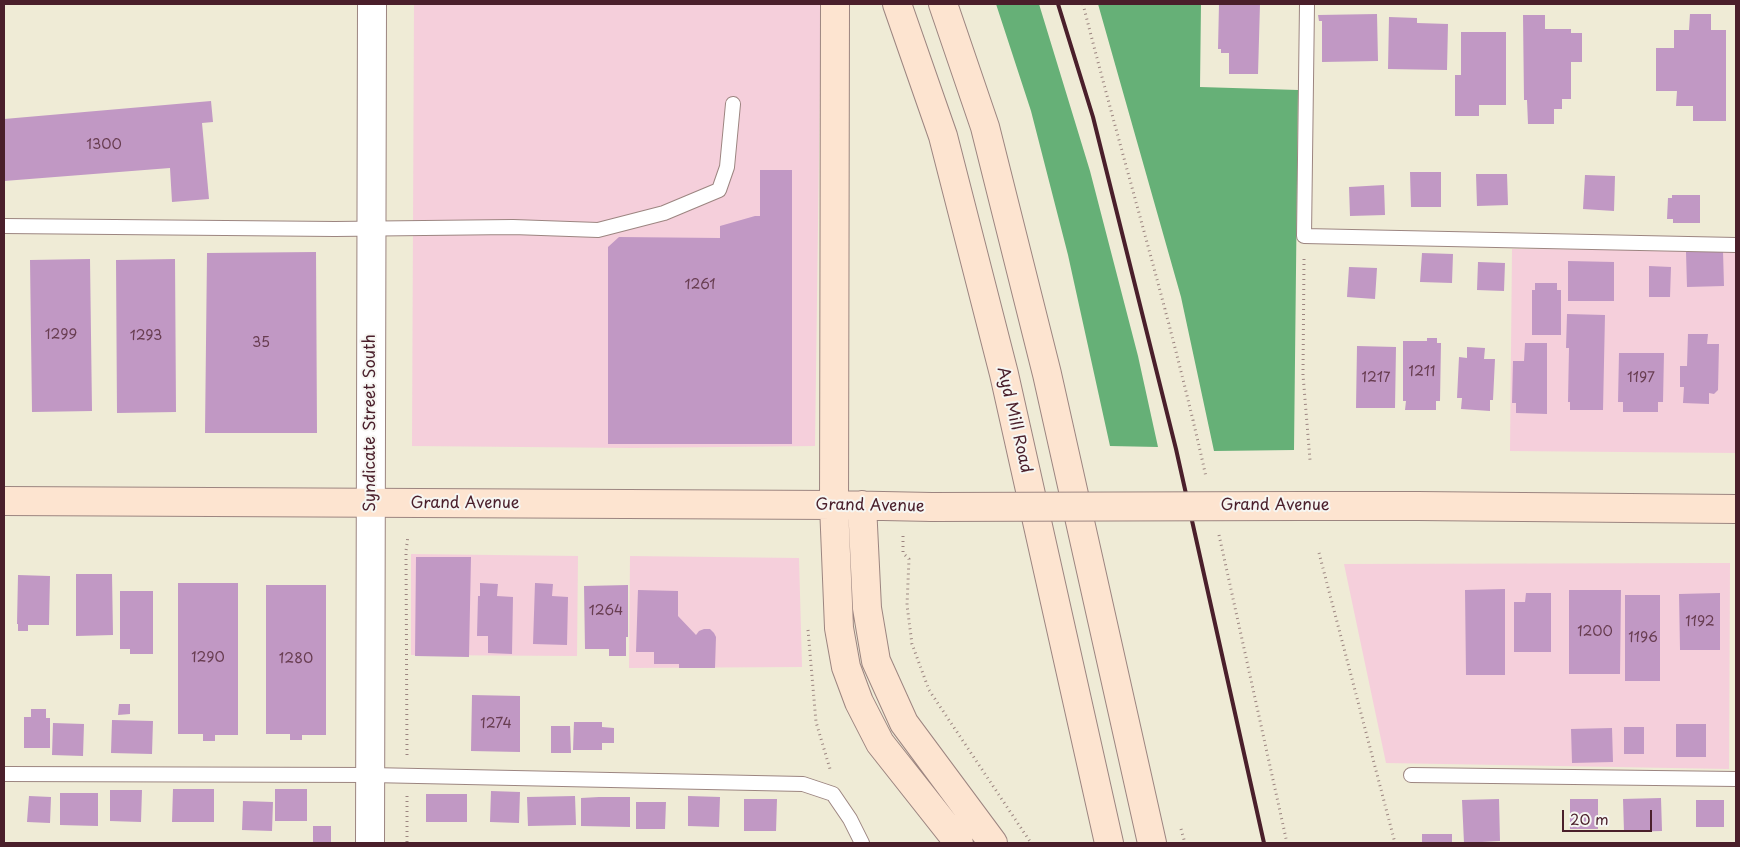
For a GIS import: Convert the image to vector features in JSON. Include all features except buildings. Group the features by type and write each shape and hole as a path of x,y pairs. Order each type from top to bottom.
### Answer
{"main road":[{"path":"835,4 834,505 839,628 846,667 880,744 959,843"},
{"name":"Ayd Mill Road","path":"897,4 943,136 1004,374 1109,843"},
{"path":"944,4 985,127 1045,365 1152,843"},
{"name":"Grand Avenue","path":"4,501 862,505 932,507 1418,506 1736,509"},
{"path":"862,505 867,608 876,661 904,723 993,843"}],"street":[{"name":"Syndicate Street South","path":"370,843 372,4"}],"lane":[{"path":"1307,4 1304,236 1736,245"},
{"path":"4,226 372,229 513,227 598,230 664,213 719,190 727,167 733,104"},
{"path":"4,774 370,775 803,784 833,794 850,819 862,843"},
{"path":"1411,775 1736,779"}],"path":[{"path":"1083,4 1109,106 1163,296 1208,485"},
{"path":"1304,236 1303,375 1310,460"},
{"path":"1219,534 1287,843"},
{"path":"407,843 406,551 408,536"},
{"path":"903,553 909,559 907,605 912,644 930,690 1031,843"},
{"path":"1319,553 1395,843"},
{"path":"808,626 816,722 830,769 833,794"}],"shaded area":[{"path":"414,4 821,4 815,446 631,448 412,446"},
{"path":"1512,249 1736,250 1736,453 1510,451"},
{"path":"411,554 578,556 577,656 411,655"},
{"path":"630,556 799,558 802,667 629,668"},
{"path":"1730,563 1729,769 1386,763 1344,564"}],"green space":[{"path":"996,4 1039,4 1090,171 1138,356 1158,447 1110,446 1068,255 1031,111"},
{"path":"1098,4 1201,4 1200,87 1298,90 1294,450 1214,451 1181,297"}],"railway":[{"path":"1058,4 1093,117 1176,449 1264,843"}]}
